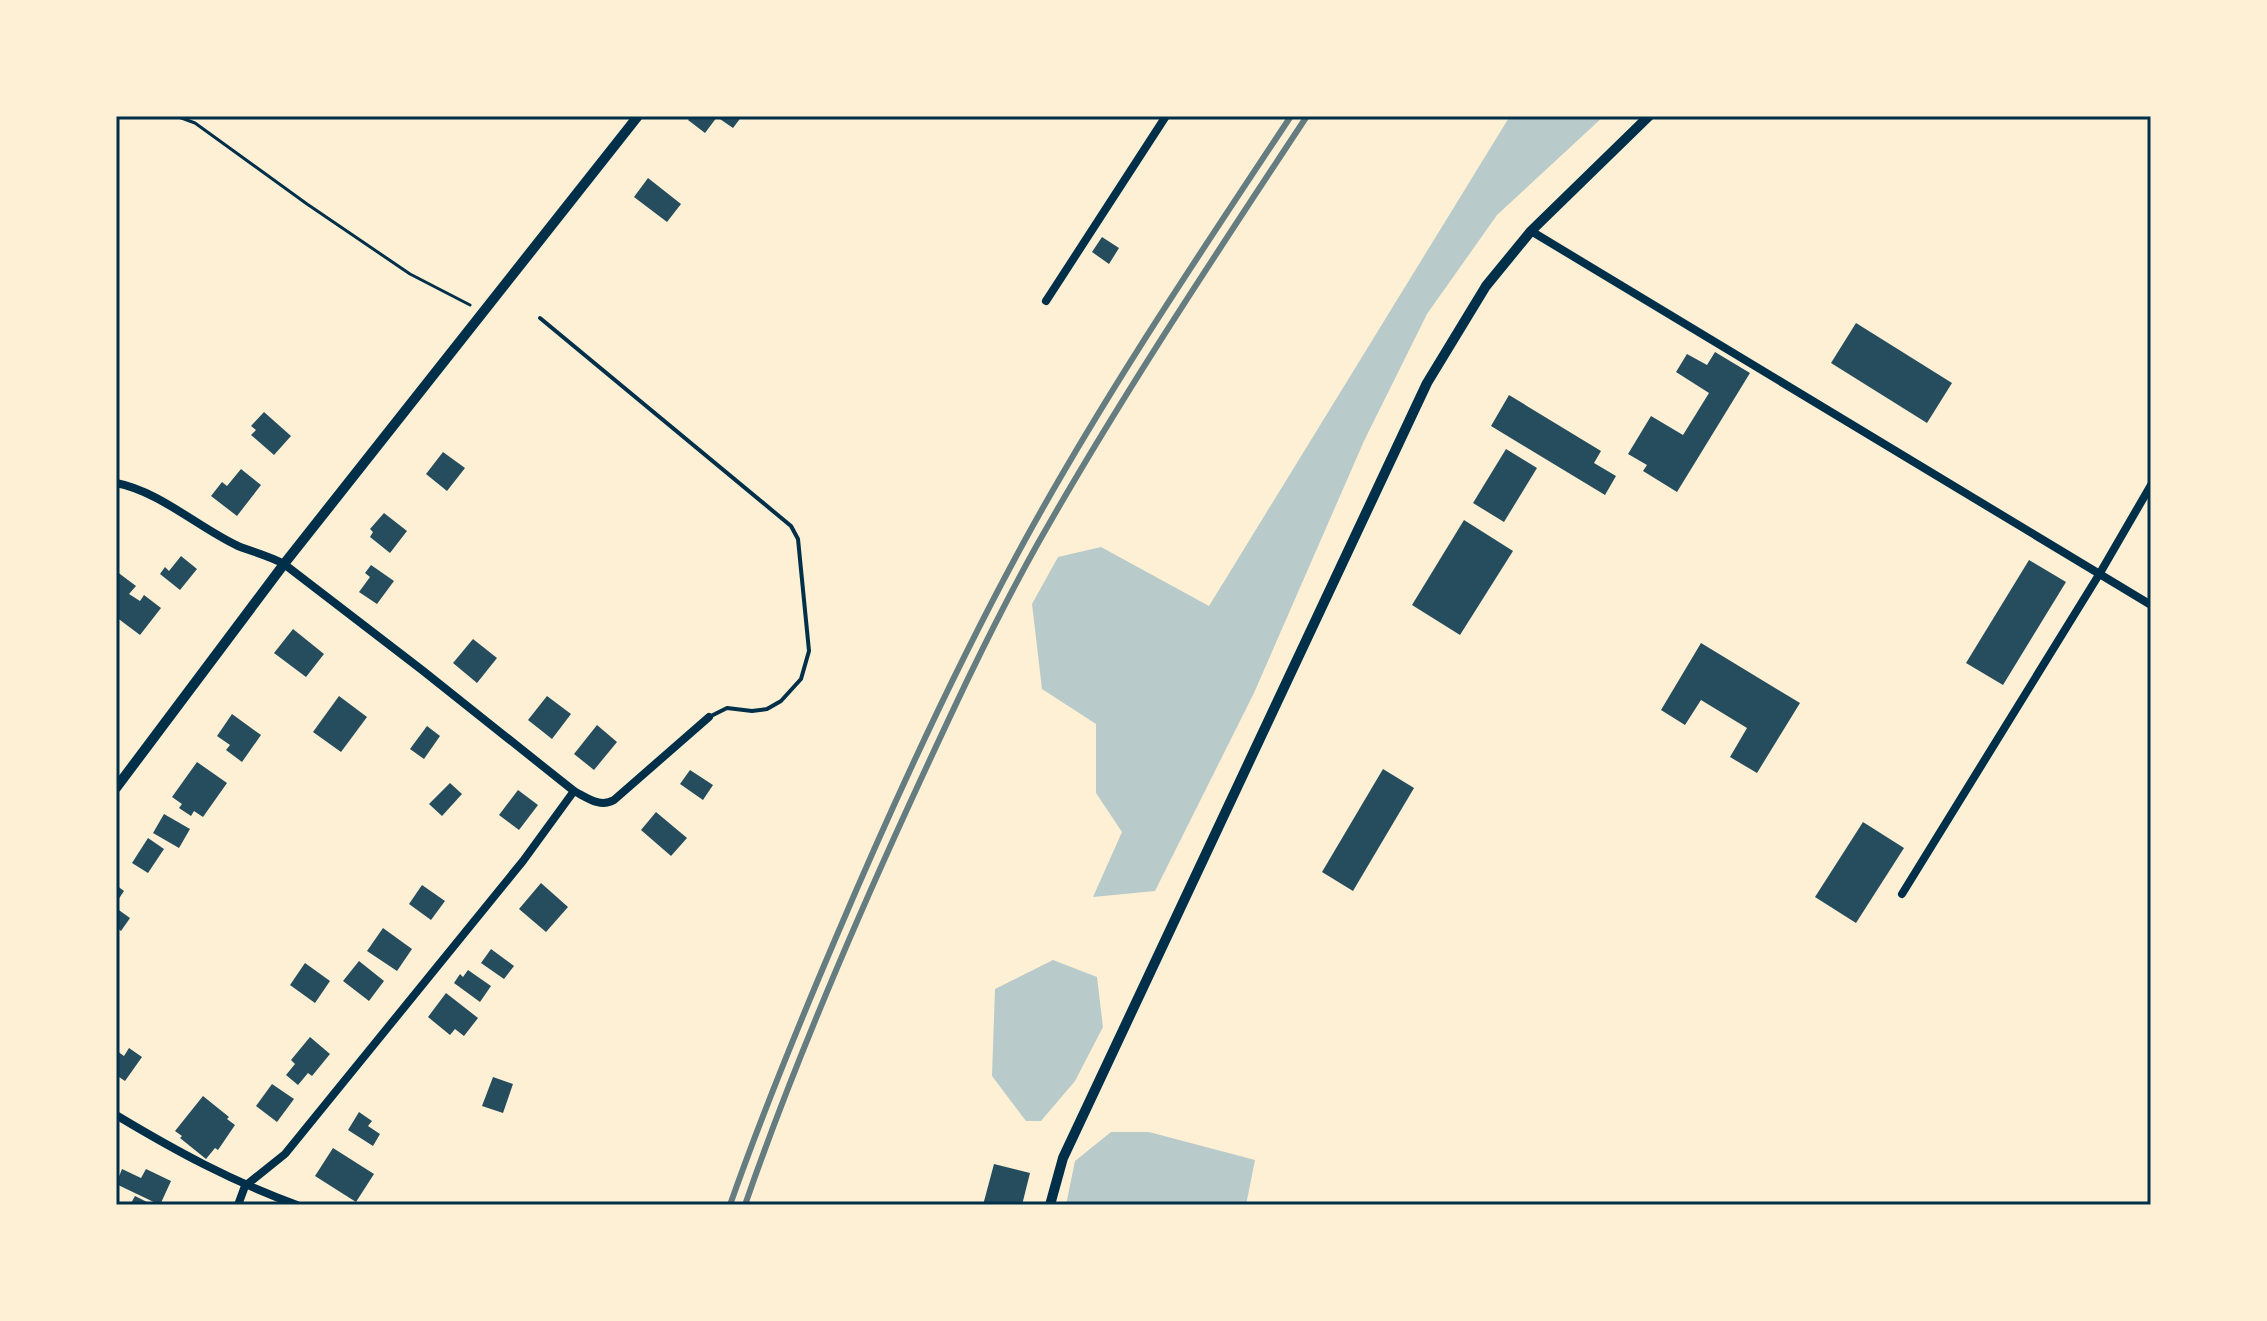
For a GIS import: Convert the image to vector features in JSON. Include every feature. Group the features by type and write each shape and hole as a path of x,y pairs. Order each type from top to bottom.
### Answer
{"street":[{"path":"116,788 284,564 638,116"},
{"path":"1046,301 1166,116"},
{"path":"1050,1205 1063,1158 1427,383 1486,286 1531,231 1649,116"},
{"path":"1531,231 2151,605"},
{"path":"116,483 127,485 174,509 237,545 284,564 574,791 597,803 606,805 614,800 709,717"},
{"path":"1902,894 2151,485"},
{"path":"238,1205 245,1186 285,1154 523,861 574,791"},
{"path":"116,1115 183,1156 245,1186 297,1205"}],"lane":[{"path":"540,318 791,526 798,539 809,651 801,679 781,701 767,709 727,708 709,717"}],"path":[{"path":"176,116 195,123 410,274 484,312"}],"shaded area":[{"path":"1510,116 1604,116 1497,215 1427,314 1364,441 1254,693 1155,891 1093,897 1122,832 1096,793 1096,724 1042,689 1032,604 1058,557 1101,547 1209,606"},
{"path":"1053,960 1097,977 1103,1027 1075,1081 1041,1121 1026,1121 992,1076 995,989"},
{"path":"1111,1132 1149,1132 1255,1160 1246,1205 1066,1205 1075,1161"}],"building":[{"path":"691,116 742,116 733,128 717,117 705,133 688,120"},
{"path":"648,178 681,204 667,222 634,197"},
{"path":"1102,237 1119,248 1109,264 1092,252"},
{"path":"1856,323 1952,383 1927,423 1831,363"},
{"path":"1715,352 1750,373 1677,492 1643,471 1647,465 1628,454 1651,416 1683,435 1709,393 1676,372 1687,354 1707,365"},
{"path":"1509,395 1601,451 1594,463 1616,476 1605,495 1491,426"},
{"path":"264,412 291,436 274,455 251,435 256,430 251,426"},
{"path":"1506,449 1537,468 1504,522 1473,503"},
{"path":"443,452 465,468 447,491 426,474"},
{"path":"241,469 261,485 237,516 211,496 222,482 227,486"},
{"path":"384,513 407,531 390,553 370,537 373,532 370,529"},
{"path":"1464,520 1513,551 1460,635 1412,605"},
{"path":"181,556 197,569 180,590 160,574 165,567 169,571"},
{"path":"2029,560 2066,582 2003,685 1966,663"},
{"path":"371,565 394,581 377,604 359,592 370,577 365,573"},
{"path":"116,571 136,586 129,594 140,601 144,595 161,608 140,635 116,617"},
{"path":"293,629 324,654 306,677 274,653"},
{"path":"473,639 497,658 477,683 453,663"},
{"path":"1701,643 1800,703 1757,773 1730,757 1747,728 1701,700 1685,725 1661,710"},
{"path":"339,696 367,717 341,752 313,732"},
{"path":"547,696 571,714 552,739 528,720"},
{"path":"232,714 261,735 242,762 226,750 230,745 217,736"},
{"path":"597,725 617,742 594,770 574,754"},
{"path":"427,726 440,736 424,759 410,749"},
{"path":"197,762 227,783 203,817 194,811 191,816 179,808 182,804 172,797"},
{"path":"1383,769 1414,788 1353,891 1322,872"},
{"path":"690,770 713,785 703,800 680,784"},
{"path":"450,783 462,794 442,816 429,804"},
{"path":"518,790 538,805 519,830 499,815"},
{"path":"656,812 687,838 671,856 641,830"},
{"path":"164,814 190,829 179,848 153,833"},
{"path":"1863,822 1904,848 1856,923 1815,897"},
{"path":"148,838 164,849 148,873 132,863"},
{"path":"541,883 568,907 546,932 519,909"},
{"path":"116,885 124,891 116,903"},
{"path":"422,885 445,901 431,920 409,904"},
{"path":"116,908 130,918 121,931 116,927"},
{"path":"383,928 412,949 397,971 367,951"},
{"path":"491,949 514,966 504,979 481,963"},
{"path":"359,961 384,981 369,1001 343,981"},
{"path":"305,963 330,981 315,1003 290,985"},
{"path":"468,970 491,986 480,1002 454,983 460,974 463,977"},
{"path":"446,993 478,1018 464,1036 455,1029 450,1035 428,1017"},
{"path":"310,1037 330,1054 312,1076 308,1073 298,1085 286,1075 295,1064 291,1060"},
{"path":"129,1048 142,1057 125,1081 116,1075 116,1053 124,1056"},
{"path":"493,1077 513,1084 503,1113 482,1106"},
{"path":"272,1084 294,1099 277,1122 256,1106"},
{"path":"203,1096 235,1125 218,1150 215,1148 206,1159 175,1131"},
{"path":"359,1112 372,1121 368,1126 380,1134 373,1146 348,1130"},
{"path":"333,1148 374,1174 356,1202 315,1176"},
{"path":"994,1164 1030,1173 1022,1205 983,1205"},
{"path":"122,1169 141,1178 146,1169 171,1181 160,1205 116,1184"},
{"path":"135,1196 153,1205 130,1205"}],"railway":[{"path":"730,1205 781,1069 859,885 926,735 999,588 1120,378 1291,116"},
{"path":"745,1205 843,953 924,772 1003,609 1037,545 1134,382 1307,116"}]}
